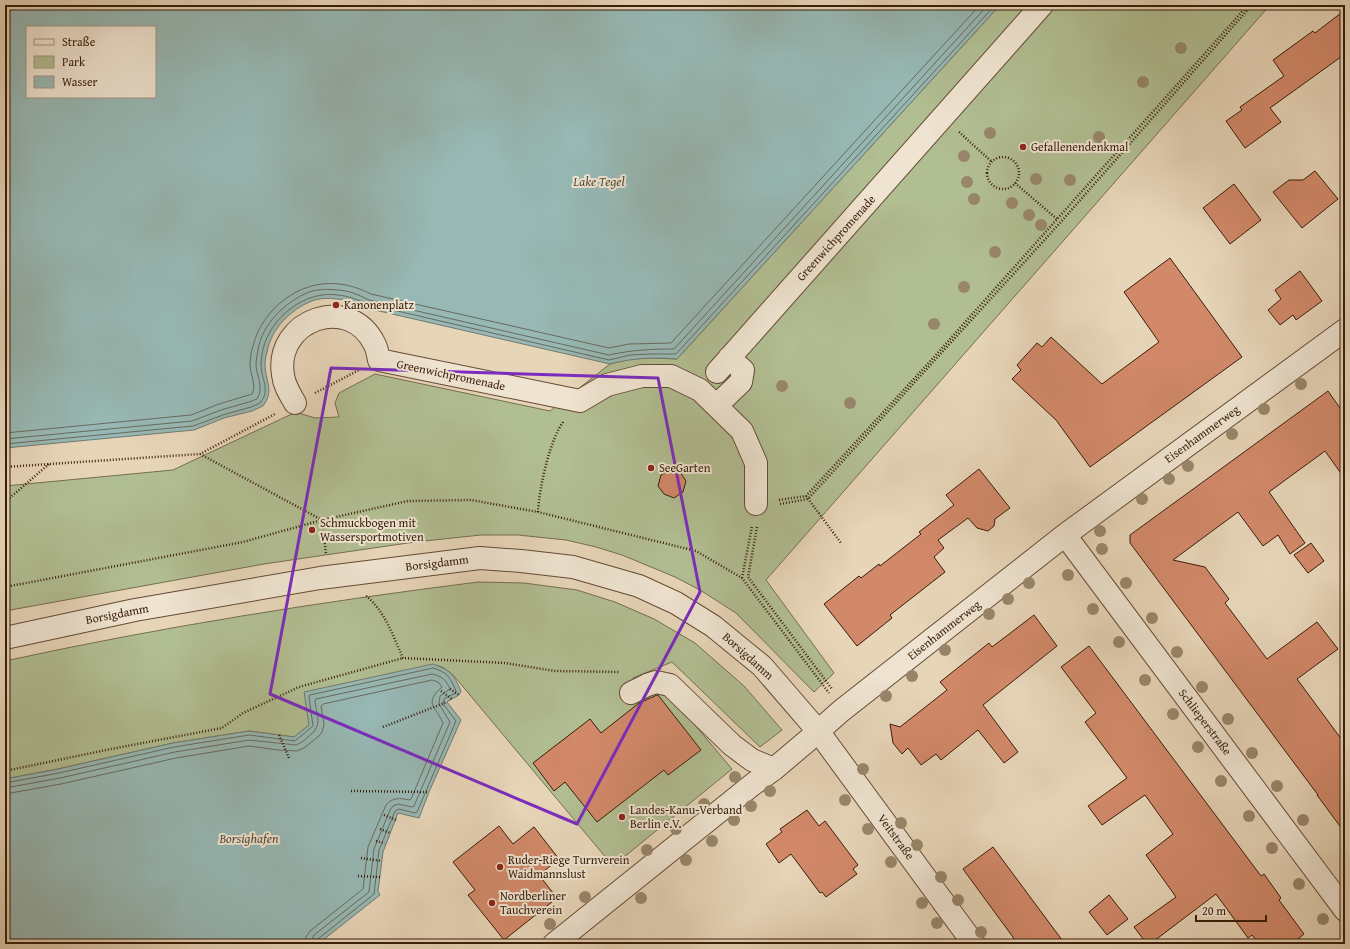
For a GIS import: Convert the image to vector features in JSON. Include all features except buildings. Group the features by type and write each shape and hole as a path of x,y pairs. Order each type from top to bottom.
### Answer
{"street":[{"name":"Greenwichpromenade","path":"714,376 1042,5"},
{"path":"295,403 286,386 283,375 283,355 294,334 309,322 332,316 346,319 361,326 375,346 379,360"},
{"name":"Eisenhammerweg","path":"554,944 774,769 818,731 837,701 1345,331"},
{"name":"Greenwichpromenade","path":"379,360 580,401"},
{"path":"580,401 608,385 642,376 714,376 743,370 740,382 717,406"},
{"path":"714,376 717,406 742,431 756,463 756,504"},
{"name":"Schlieperstraße","path":"1065,535 1345,910"},
{"name":"Borsigdamm","path":"5,638 135,610 320,578 480,558 521,561 573,567 640,586 676,603 713,626 762,666 818,731"},
{"path":"631,693 656,682 670,685 732,745 752,760 774,769"},
{"name":"Veitstraße","path":"818,731 974,944"}],"path":[{"path":"742,578 756,504 806,496 936,356 1248,5"},
{"path":"808,499 1060,223 1252,5"},
{"path":"943,118 992,161"},
{"path":"1001,156 1012,159 1019,167 1018,179 1015,183 1011,187 996,187 987,176 988,166 992,161 1001,156"},
{"path":"1015,183 1058,220"},
{"path":"5,467 200,454 379,360"},
{"path":"538,512 538,500 548,457 561,425 580,401"},
{"path":"200,454 322,520"},
{"path":"5,502 49,464"},
{"path":"806,496 841,543"},
{"path":"5,587 243,542 322,520 408,501 471,500 538,512 696,551 742,578 837,701"},
{"path":"322,520 327,558 341,575 371,600 387,622 403,658"},
{"path":"748,577 837,701"},
{"path":"5,771 222,728 243,713 299,687 403,658 505,663 555,671 627,672"},
{"path":"450,689 459,695"},
{"path":"441,691 452,699"},
{"path":"383,727 447,702"},
{"path":"280,735 289,758"},
{"path":"351,791 429,792"},
{"path":"384,815 396,820"},
{"path":"380,829 390,833"},
{"path":"376,841 385,844"},
{"path":"361,858 381,861"},
{"path":"358,876 380,878"}],"highlighted area":[{"path":"331,368 658,378 700,592 577,824 270,694"}],"green space":[{"path":"1000,5 1270,5 766,580 834,673 814,692 736,613 700,590 675,577 622,555 596,547 566,540 518,535 481,535 415,542 264,564 5,611 5,486 173,470 296,412 315,418 339,417 335,403 339,393 375,374 550,411 610,364 630,359 677,359"},
{"path":"478,582 524,583 577,590 615,602 654,619 695,643 744,686 782,730 760,747 672,662 633,678 663,687 732,769 613,866 454,676 449,671 436,665 415,669 309,725 294,737 249,731 173,743 58,769 5,779 5,661 122,637 240,616"}],"water":[{"name":"Lake Tegel","path":"5,5 1000,5 677,359 643,358 610,364 366,308 344,300 330,298 321,299 312,301 297,309 283,321 273,335 265,360 265,370 269,390 267,400 263,406 252,411 224,418 194,430 5,448"},
{"name":"Borsighafen","path":"433,664 448,671 454,677 461,691 459,695 447,702 461,720 419,818 398,813 383,852 378,891 380,895 318,944 5,944 5,779 58,769 173,743 249,731 294,737 309,725 304,692"}],"place":[{"name":"Gefallenendenkmal","path":"1023,147"},
{"name":"Kanonenplatz","path":"336,305"},
{"name":"SeeGarten","path":"651,468"},
{"name":"Schmuckbogen mit Wassersportmotiven","path":"312,530"},
{"name":"Landes-Kanu-Verband Berlin e.V.","path":"622,817"},
{"name":"Ruder-Riege Turnverein Waidmannslust","path":"500,867"},
{"name":"Nordberliner Tauchverein","path":"492,903"}]}
